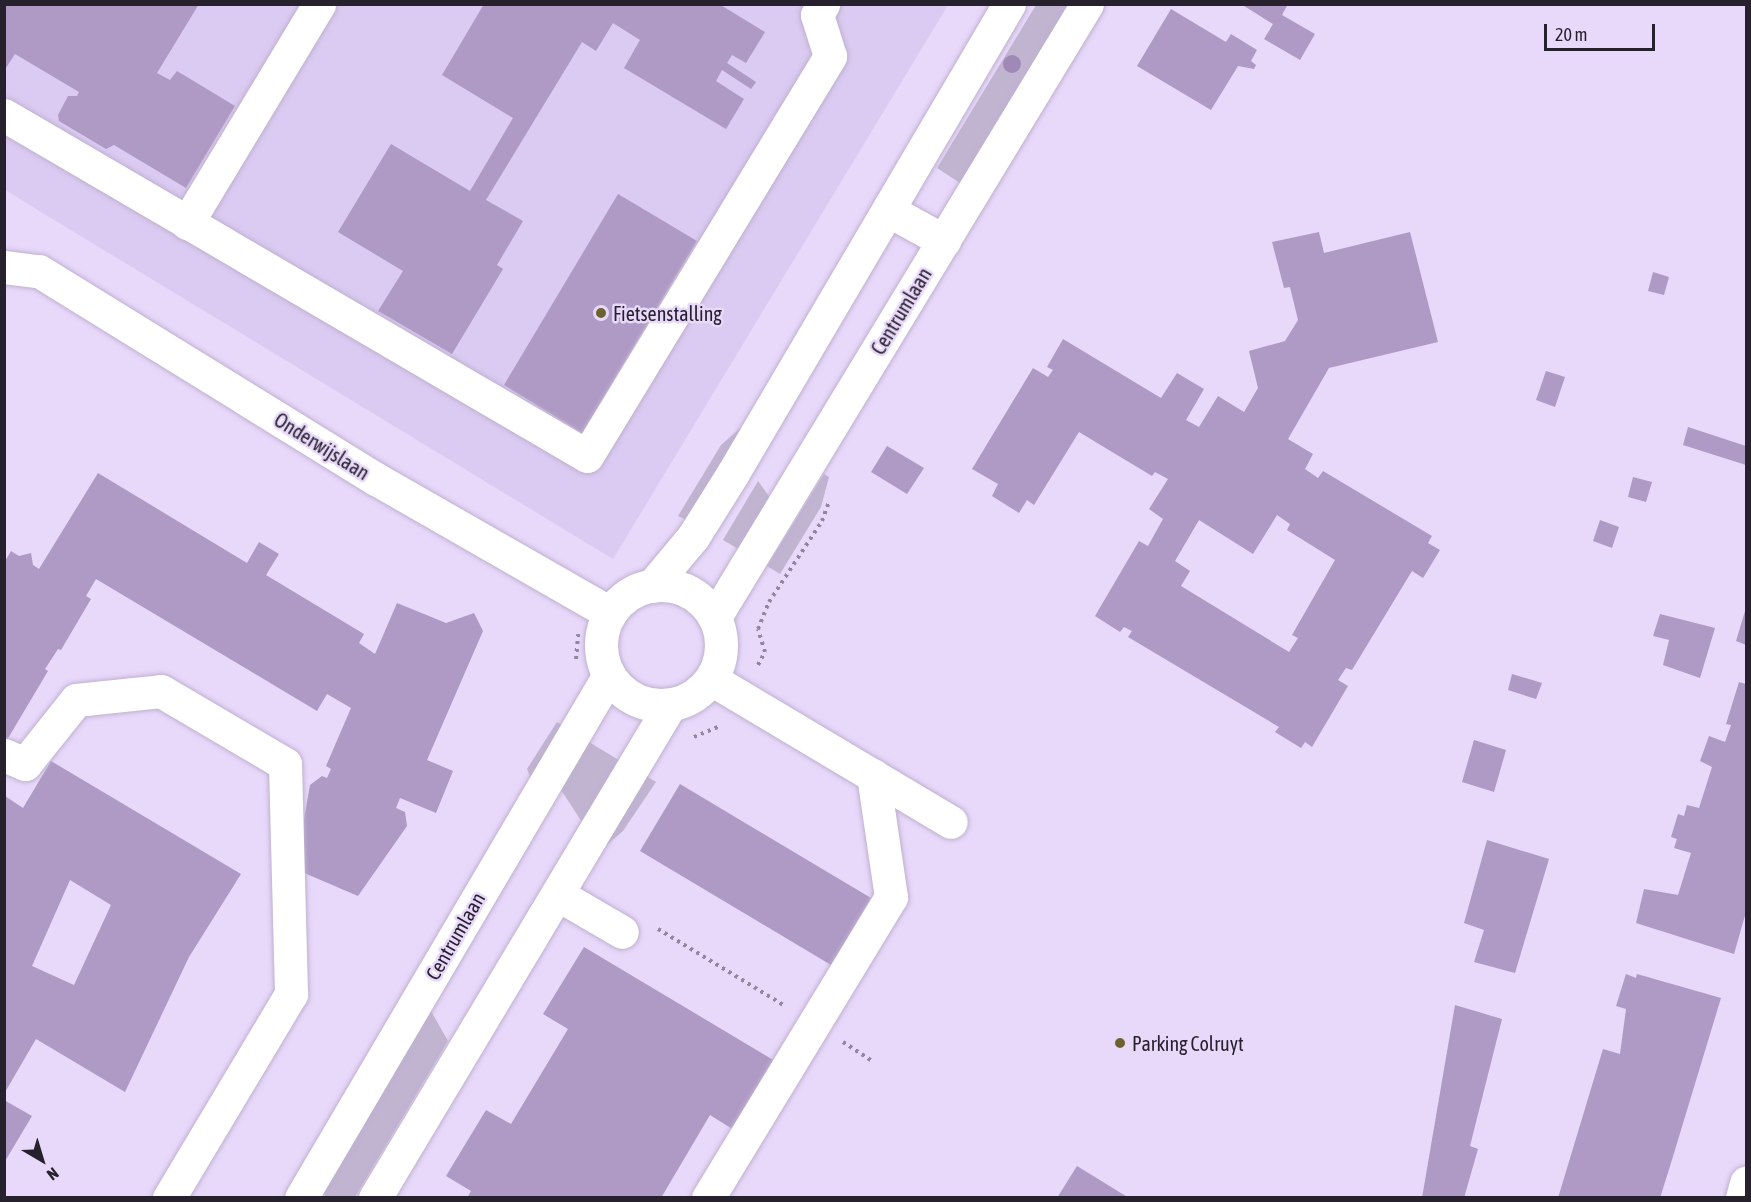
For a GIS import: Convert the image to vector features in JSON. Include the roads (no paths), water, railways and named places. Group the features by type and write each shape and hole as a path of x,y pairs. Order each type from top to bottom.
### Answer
{"street":[{"path":"187,223 319,4"},
{"path":"652,586 686,590 703,602 714,617 721,639 720,658 711,679 697,693 670,705 635,699 609,675 601,648 610,614 626,597 652,586 693,537 1010,4"},
{"name":"Centrumlaan","path":"714,617 1087,4"},
{"path":"4,116 587,456 831,56 814,8"},
{"path":"888,210 944,241"},
{"name":"Onderwijslaan","path":"4,244 39,271 376,479 610,614"},
{"name":"Onderwijslaan","path":"4,267 39,271"},
{"name":"Centrumlaan","path":"301,1197 609,675"},
{"path":"711,679 951,822"},
{"path":"4,755 26,764 76,700 161,691 285,764 291,994 169,1197"},
{"path":"375,1197 670,705"},
{"path":"708,1197 891,897 873,775"},
{"path":"557,894 622,932"},
{"path":"1742,1197 1746,1183"}],"place":[{"name":"Fietsenstalling","path":"601,313"},
{"name":"Parking Colruyt","path":"1120,1043"}]}
